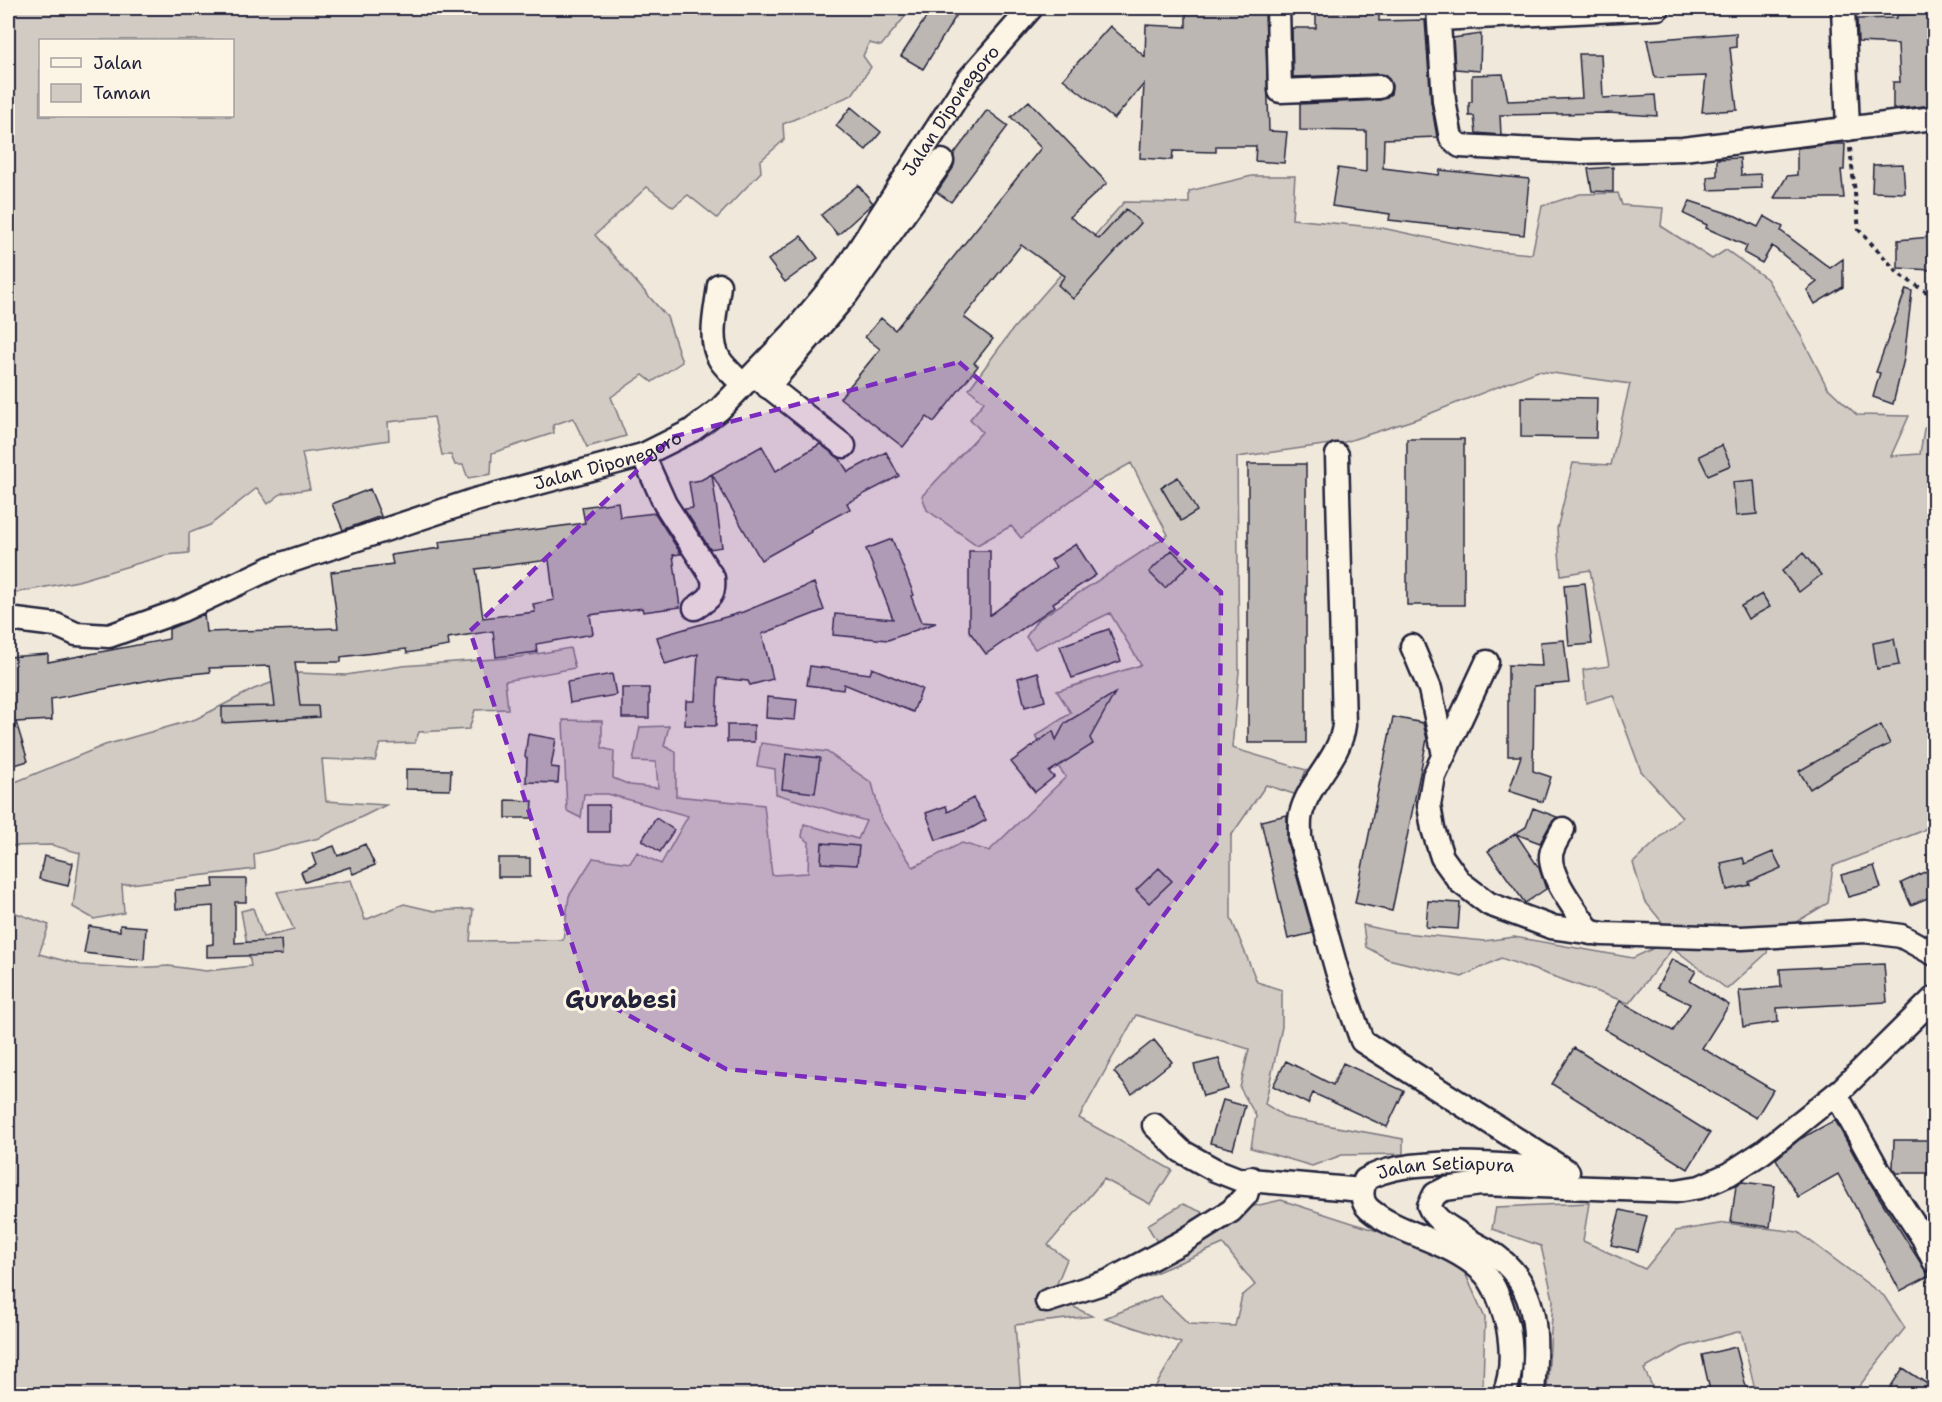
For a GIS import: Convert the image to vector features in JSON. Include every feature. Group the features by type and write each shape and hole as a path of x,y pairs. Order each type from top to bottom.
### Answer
{"street":[{"name":"Jalan Diponegoro","path":"8,619 56,625 76,634 109,636 182,610 273,567 474,500 643,455 691,431 754,382 846,269 968,80 1031,8"},
{"path":"1278,8 1281,91 1379,87"},
{"path":"1659,8 1439,14 1451,138 1460,146 1579,152 1683,149 1935,118"},
{"path":"1843,8 1848,129"},
{"path":"754,382 847,294 942,161"},
{"path":"719,285 714,337 719,359 844,446"},
{"path":"643,455 666,504 713,578 711,598 695,608"},
{"path":"1337,455 1344,725 1340,744 1309,795 1300,815 1300,838 1337,971 1362,1041 1568,1172"},
{"path":"1412,646 1430,689 1444,755"},
{"path":"1487,662 1434,776 1430,805 1433,829 1442,857 1460,882 1489,904 1551,927 1592,933 1742,938 1865,931 1901,936 1933,950"},
{"path":"1563,829 1551,852 1551,860 1564,893 1592,933"},
{"name":"Jalan Setiapura","path":"1533,1395 1536,1323 1531,1299 1516,1275 1498,1257 1445,1225 1432,1214 1429,1206 1436,1194 1445,1189 1481,1184 1676,1191 1700,1187 1729,1174 1763,1152 1836,1094 1935,998"},
{"path":"1836,1094 1877,1168 1923,1238 1935,1261"},
{"path":"1154,1125 1180,1151 1215,1170 1238,1179 1251,1178 1362,1190"},
{"name":"Jalan Setiapura","path":"1504,1395 1508,1386 1512,1348 1503,1307 1484,1272 1443,1244 1387,1220 1369,1209 1364,1203 1362,1190 1365,1180 1375,1174 1422,1165 1507,1166 1568,1172 1598,1189"},
{"path":"1047,1301 1109,1281 1182,1242 1232,1211 1246,1195 1251,1178"}],"path":[{"path":"1848,129 1860,230 1899,274 1935,297"}],"highlighted area":[{"path":"959,362 1221,592 1219,841 1028,1098 726,1069 588,993 470,631 672,437"}],"green space":[{"path":"8,8 912,8 881,46 869,43 863,56 871,67 852,95 783,124 784,140 760,161 761,172 717,218 688,195 673,207 647,187 595,235 667,317 682,362 652,382 643,375 611,397 626,436 587,447 573,418 553,425 554,433 492,453 491,474 468,478 463,465 455,465 451,455 442,455 434,417 388,422 389,440 302,453 310,489 282,493 268,504 257,488 210,525 189,533 189,553 166,555 78,581 8,594"},
{"path":"1252,176 1295,176 1292,219 1382,228 1486,250 1532,254 1542,206 1580,194 1618,193 1622,205 1663,208 1661,226 1712,259 1726,250 1767,279 1797,328 1827,387 1857,415 1909,416 1891,456 1920,454 1924,429 1934,420 1934,821 1922,831 1833,866 1828,903 1769,938 1767,953 1727,989 1673,948 1629,1003 1501,958 1462,977 1388,959 1366,947 1363,925 1394,932 1484,941 1514,937 1633,958 1675,938 1644,900 1633,863 1682,817 1641,771 1613,695 1586,703 1583,670 1609,666 1590,570 1561,575 1557,529 1573,463 1611,465 1630,384 1538,371 1416,419 1345,442 1237,457 1239,671 1232,748 1306,770 1297,795 1266,785 1231,836 1231,918 1257,982 1282,990 1282,1027 1265,1104 1287,1118 1403,1139 1403,1154 1342,1155 1312,1166 1251,1148 1256,1116 1240,1088 1249,1049 1136,1015 1079,1118 1172,1170 1150,1204 1104,1179 1048,1245 1067,1259 1052,1296 1092,1316 1015,1325 1021,1394 8,1394 8,910 49,925 39,954 81,965 133,968 169,966 206,971 251,966 241,911 253,908 263,937 294,930 277,892 351,880 365,920 404,904 434,911 473,909 470,941 563,940 569,896 593,858 630,863 637,852 661,864 688,816 608,794 584,794 581,818 567,811 563,720 602,721 602,748 614,751 613,778 630,785 658,788 656,762 633,761 640,727 669,726 664,746 676,752 676,796 764,805 772,875 808,873 809,842 802,837 804,824 858,839 866,821 776,794 775,769 757,766 761,743 827,752 872,783 881,818 913,867 962,843 989,851 1066,777 1035,736 1071,713 1057,691 1141,665 1110,613 1035,649 1026,637 1037,620 1168,535 1131,463 1089,487 1021,538 1011,526 977,545 927,510 922,496 982,432 970,419 984,402 969,389 1013,329 1124,202 1189,203 1189,191"},
{"path":"570,648 575,668 505,681 508,709 475,710 469,729 419,732 415,743 380,744 375,761 322,759 326,801 386,805 319,838 254,854 255,869 122,885 124,913 94,919 73,907 80,853 52,845 8,846 8,785 105,745 196,719 254,689 299,673 346,675 402,666 519,657"},
{"path":"1281,1200 1458,1257 1485,1318 1483,1384 1478,1394 1151,1394 1181,1343 1105,1318 1160,1296 1189,1324 1235,1326 1242,1296 1255,1285 1223,1244 1141,1279 1162,1250 1147,1225 1183,1204 1211,1216"},
{"path":"1589,1203 1583,1241 1645,1269 1676,1231 1725,1223 1798,1232 1884,1296 1905,1328 1853,1394 1756,1394 1741,1331 1683,1347 1644,1369 1656,1394 1547,1394 1553,1299 1541,1246 1492,1229 1496,1207"}],"building":[{"path":"932,8 961,8 923,69 901,56"},
{"path":"1186,8 1265,8 1269,131 1287,132 1284,163 1255,161 1256,146 1216,146 1216,152 1173,151 1172,160 1140,158 1144,84 1114,119 1063,79 1110,26 1145,57 1146,25 1186,27"},
{"path":"1316,8 1379,8 1379,21 1425,20 1431,102 1437,137 1384,139 1383,168 1439,175 1440,170 1529,179 1524,235 1389,220 1390,214 1332,206 1338,168 1366,172 1366,131 1300,130 1300,104 1380,100 1391,94 1392,86 1386,75 1379,74 1293,77 1292,28 1316,28"},
{"path":"1934,13 1935,105 1893,109 1893,82 1900,82 1898,44 1858,42 1857,19 1897,18 1897,15"},
{"path":"1736,33 1736,47 1730,48 1737,110 1702,112 1706,76 1655,78 1647,40"},
{"path":"1481,34 1480,71 1455,69 1453,38"},
{"path":"1579,54 1601,54 1603,98 1655,95 1657,116 1608,113 1500,115 1501,135 1476,133 1474,116 1469,116 1469,102 1472,102 1472,75 1503,74 1508,101 1582,98"},
{"path":"1029,101 1107,183 1070,217 1099,239 1126,209 1141,223 1073,299 1058,285 1065,276 1021,245 964,317 993,339 974,363 978,366 934,422 927,417 903,447 840,398 880,349 865,337 881,318 895,330 1041,148 1011,117"},
{"path":"851,107 881,132 866,150 836,126"},
{"path":"987,110 1008,126 951,202 937,192 953,168 954,154"},
{"path":"1845,144 1844,170 1841,170 1844,198 1774,198 1787,176 1797,175 1797,148"},
{"path":"1740,158 1741,175 1761,174 1762,188 1708,190 1707,177 1717,176 1717,159"},
{"path":"1903,164 1905,193 1872,192 1873,165"},
{"path":"1613,167 1613,192 1592,191 1588,169"},
{"path":"858,185 873,203 838,235 821,215"},
{"path":"1690,201 1736,216 1758,227 1764,216 1783,227 1781,231 1830,268 1843,259 1843,287 1815,304 1807,290 1817,282 1772,246 1762,263 1744,253 1747,246 1706,228 1707,225 1684,214"},
{"path":"801,236 818,258 785,282 768,260"},
{"path":"1930,237 1931,270 1898,268 1898,240"},
{"path":"1906,289 1912,291 1904,359 1893,404 1873,397 1880,373 1876,372"},
{"path":"1521,397 1597,398 1596,438 1521,437"},
{"path":"1407,439 1464,439 1464,605 1407,605"},
{"path":"820,444 840,459 848,472 886,452 899,476 847,503 850,509 761,560 712,474 762,446 776,471"},
{"path":"1722,445 1731,465 1708,475 1699,456"},
{"path":"1248,464 1306,464 1306,743 1248,743"},
{"path":"712,474 722,547 710,549 684,509 693,508 689,482 701,480"},
{"path":"1178,477 1197,511 1181,521 1161,487"},
{"path":"1754,480 1757,514 1736,516 1733,482"},
{"path":"370,489 381,516 343,530 332,504"},
{"path":"618,502 620,517 655,513 681,554 673,555 680,607 643,612 642,608 590,615 593,634 536,644 537,652 496,657 493,631 448,638 449,646 407,653 406,649 341,657 341,662 295,662 300,706 318,706 319,717 222,723 222,707 275,706 270,666 209,668 210,672 171,676 51,699 52,720 16,722 28,761 8,767 8,657 48,654 48,662 169,639 169,629 204,614 206,632 338,628 331,572 393,564 391,555 440,548 439,542 585,523 582,507","holes":["549,560 554,600 533,604 535,612 483,618 476,569"]},
{"path":"892,539 914,595 911,596 921,622 936,623 888,640 833,635 835,614 893,619 866,549"},
{"path":"1076,544 1096,575 1053,603 1055,606 986,654 969,631 969,551 990,551 990,615 1056,567 1051,560"},
{"path":"1172,550 1188,566 1165,588 1149,572"},
{"path":"1803,553 1821,575 1799,592 1782,571"},
{"path":"814,583 824,610 762,634 773,679 750,685 748,681 718,678 716,726 685,725 686,701 695,701 698,654 665,664 657,637 743,612"},
{"path":"1585,583 1592,644 1569,646 1564,585"},
{"path":"1762,594 1770,607 1748,619 1741,606"},
{"path":"1109,629 1121,661 1072,678 1060,646"},
{"path":"1894,639 1899,665 1877,669 1873,643"},
{"path":"1564,640 1569,683 1534,686 1533,771 1551,777 1543,802 1509,791 1521,756 1508,756 1508,665 1542,666 1540,642"},
{"path":"810,666 870,674 872,668 922,689 913,712 844,684 843,690 807,685"},
{"path":"1038,672 1045,701 1025,707 1018,678"},
{"path":"612,674 616,695 570,703 567,682"},
{"path":"622,688 649,688 649,718 622,718"},
{"path":"1115,693 1090,738 1093,744 1049,772 1054,777 1035,792 1011,762 1053,731 1056,740 1065,723"},
{"path":"767,697 797,700 795,720 766,718"},
{"path":"1393,717 1423,723 1427,739 1392,911 1355,903"},
{"path":"727,725 754,725 754,742 727,742"},
{"path":"1881,725 1890,744 1844,767 1810,789 1799,771"},
{"path":"528,734 556,739 551,767 559,768 558,783 526,782 527,758 525,757"},
{"path":"786,754 820,758 815,793 782,789"},
{"path":"406,769 451,770 450,790 406,789"},
{"path":"973,798 986,820 970,829 936,840 926,813 946,806 948,812"},
{"path":"506,800 533,801 532,818 506,818"},
{"path":"588,805 609,805 609,832 588,832"},
{"path":"1533,808 1557,817 1540,843 1516,834 1539,868 1546,889 1525,903 1488,851 1526,827"},
{"path":"1287,815 1287,842 1313,933 1288,939 1261,821"},
{"path":"656,818 674,830 660,852 642,840"},
{"path":"822,843 859,846 857,865 821,863"},
{"path":"365,844 375,865 353,874 350,867 305,882 301,872 316,865 312,854 334,846 338,856"},
{"path":"1773,852 1781,868 1749,882 1750,885 1727,890 1721,863 1743,858 1745,864"},
{"path":"44,856 73,863 68,886 39,879"},
{"path":"498,858 530,858 530,877 498,877"},
{"path":"1874,866 1881,888 1848,897 1841,875"},
{"path":"1935,867 1935,895 1911,905 1901,883"},
{"path":"1159,868 1172,881 1149,903 1136,890"},
{"path":"213,879 246,879 246,902 235,902 235,943 281,940 282,955 207,957 207,945 213,944 213,906 176,909 175,890 214,887"},
{"path":"1428,901 1460,903 1458,929 1426,927"},
{"path":"120,925 146,927 144,960 84,953 89,926 120,931"},
{"path":"1672,959 1696,971 1690,981 1729,1005 1702,1048 1773,1090 1756,1118 1604,1029 1620,1001 1673,1031 1690,1004 1657,988"},
{"path":"1884,964 1887,1002 1777,1008 1778,1022 1743,1027 1739,991 1781,987 1780,969"},
{"path":"1154,1040 1172,1062 1132,1094 1114,1072"},
{"path":"1574,1048 1710,1133 1688,1169 1552,1084"},
{"path":"1219,1059 1228,1089 1203,1096 1194,1065"},
{"path":"1286,1061 1333,1085 1343,1063 1404,1091 1387,1127 1313,1093 1308,1104 1273,1086"},
{"path":"1223,1100 1245,1106 1233,1149 1210,1143"},
{"path":"1835,1120 1865,1175 1929,1276 1900,1291 1838,1174 1798,1197 1776,1159 1800,1139"},
{"path":"1894,1140 1935,1140 1935,1173 1897,1173 1893,1168"},
{"path":"1742,1182 1775,1186 1770,1227 1731,1222 1736,1186"},
{"path":"1620,1210 1647,1216 1638,1251 1611,1245"},
{"path":"1736,1347 1748,1395 1711,1395 1702,1355"},
{"path":"1903,1368 1935,1389 1935,1395 1885,1395"}],"district":[{"name":"Gurabesi","path":"621,1000"}]}
